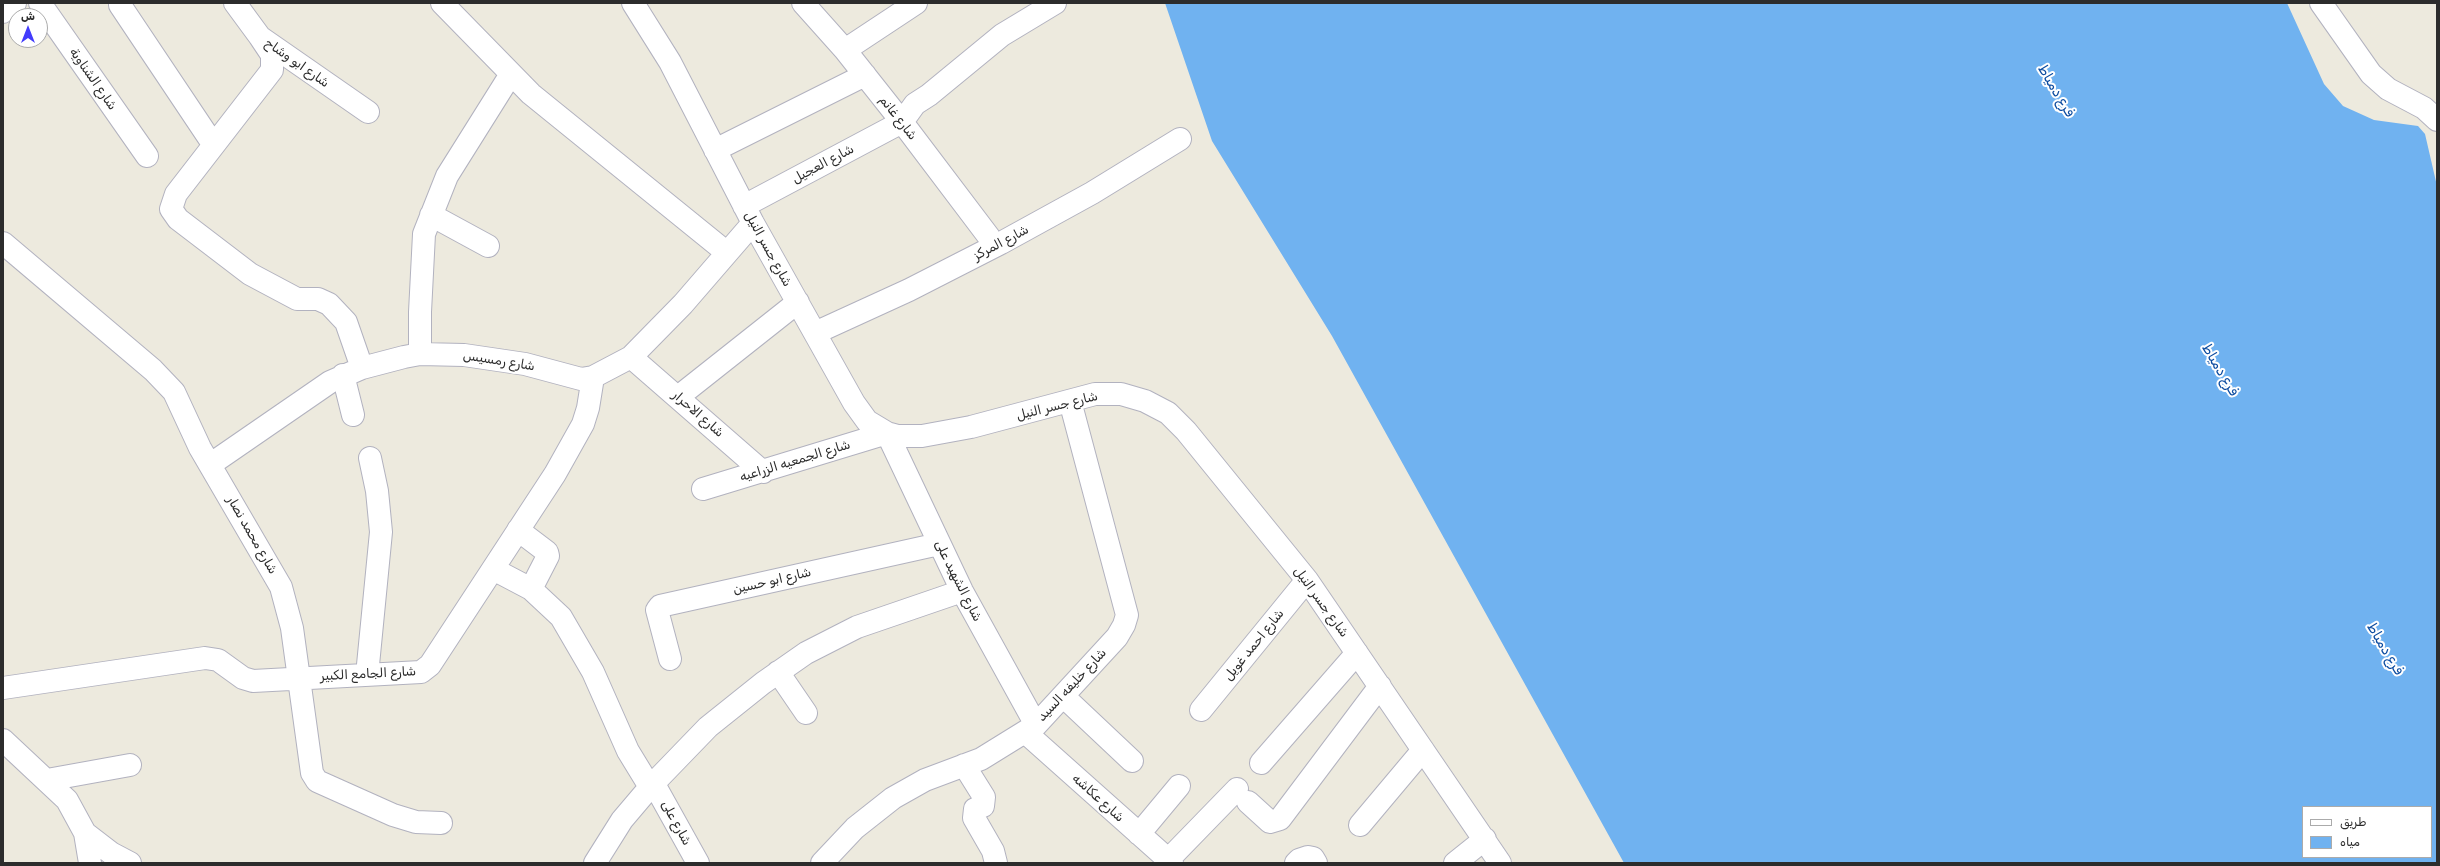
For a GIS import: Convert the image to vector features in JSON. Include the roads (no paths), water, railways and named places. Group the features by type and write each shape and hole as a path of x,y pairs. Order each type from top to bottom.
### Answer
{"street":[{"path":"3,12 15,3"},
{"name":"شارع الشناوية","path":"40,3 147,156"},
{"name":"شارع ابو وشاح","path":"235,3 260,38 368,112"},
{"path":"442,3 531,94 726,252"},
{"name":"شارع جسر النيل","path":"633,3 670,62 748,214 860,412 867,421 886,433 910,437 950,431 1095,394 1121,394 1146,401 1168,413 1186,431 1307,580 1500,863"},
{"name":"شارع غانم","path":"802,3 845,50 865,75 989,237"},
{"path":"845,50 916,3"},
{"path":"902,122 915,104 929,95 1002,35 1056,3"},
{"path":"2321,3 2371,74 2388,89 2433,110"},
{"path":"119,4 213,144"},
{"path":"260,38 272,56 272,70 213,144 176,194 171,204 173,214 250,274 297,298 318,300 329,304 346,322 353,371 353,415"},
{"path":"420,354 421,269 424,234 447,176 511,74"},
{"path":"715,150 865,75"},
{"name":"شارع العجيل","path":"748,214 902,122"},
{"name":"شارع المركز","path":"815,333 909,290 1001,243 1092,193 1180,139"},
{"name":"شارع رمسيس","path":"211,464 318,390 353,371 420,354 464,354 525,364 581,379 593,377 631,357 683,304 726,252 748,214"},
{"path":"431,215 488,246"},
{"name":"شارع محمد نصار","path":"3,243 154,370 174,392 200,448 211,464 281,587 292,628 300,677 312,773 317,781 393,815 416,822 441,824"},
{"path":"678,397 798,302"},
{"name":"شارع الاحرار","path":"631,357 763,472"},
{"name":"شارع الجامع الكبير","path":"3,688 205,658 218,660 243,678 253,681 300,677 412,674 426,669 555,474 583,424 588,408 593,377"},
{"name":"شارع خليفه السيد","path":"822,863 855,828 893,798 925,780 981,759 1030,729 1063,696 1117,637 1127,615 1070,401"},
{"name":"شارع الجمعيه الزراعيه","path":"703,489 763,472 886,433"},
{"name":"شارع الشهيد على","path":"886,433 938,544 1030,729"},
{"path":"367,675 381,532 377,491 370,458"},
{"path":"518,530 547,552 548,556 531,589"},
{"name":"شارع ابو حسين","path":"670,659 657,610 660,606 938,544"},
{"name":"شارع على","path":"493,569 531,589 561,616 593,672 628,751 652,786 698,863"},
{"name":"شارع احمد غويل","path":"1201,710 1307,580"},
{"path":"595,863 622,820 708,727 778,672 806,653 857,627 962,591"},
{"path":"1261,763 1357,653"},
{"path":"778,672 806,713"},
{"path":"1170,861 1242,795 1270,822 1280,819 1380,686"},
{"path":"1063,696 1132,761"},
{"name":"شارع عكاشه","path":"1030,729 1139,834 1170,861"},
{"path":"3,740 67,800 85,833 90,863"},
{"path":"1360,825 1423,750"},
{"path":"46,780 130,765"},
{"path":"964,765 984,797 983,806 975,809 974,818 993,851 996,863"},
{"path":"1139,834 1179,786"},
{"path":"85,833 110,853 130,863"},
{"path":"1455,863 1485,839"},
{"path":"1296,863 1299,860 1308,857 1313,858 1316,863"}],"water":[{"name":"فرع دمياط","path":"1165,3 2287,3 2324,84 2343,106 2374,120 2418,126 2425,134 2437,186 2437,863 1624,863 1332,336 1212,141"}]}
